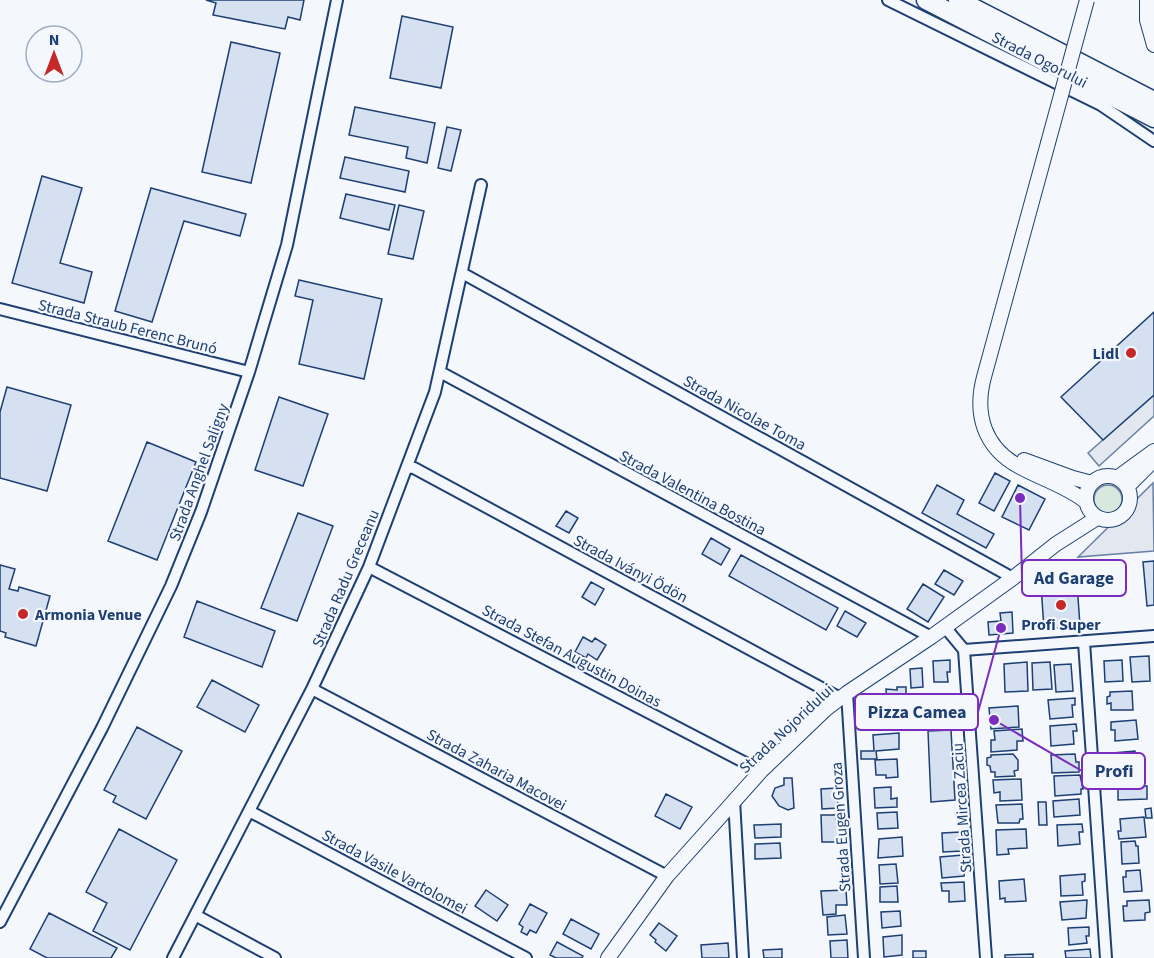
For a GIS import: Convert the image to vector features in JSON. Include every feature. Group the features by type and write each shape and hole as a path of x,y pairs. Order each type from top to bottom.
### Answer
{"highway":[{"name":"Strada Ogorului","path":"926,0 1154,118"},
{"name":"Strada Ogorului","path":"958,0 1154,101"}],"main road":[{"path":"1087,0 981,389 980,409 982,422 992,442 1007,457 1018,466 1068,489 1090,509 1111,520 1124,514 1130,501 1122,483 1104,476 1092,483 1088,488 1090,509"},
{"path":"1147,0 1147,21 1154,45"},
{"path":"1122,483 1154,451"},
{"path":"1007,457 1020,459 1092,483"},
{"path":"1122,483 1154,460"},
{"name":"Strada Nojoridului","path":"608,958 667,876 761,771 844,695 931,638 1013,578 1056,544 1090,509"}],"street":[{"name":"Strada Anghel Saligny","path":"0,922 102,728 171,586 201,512 249,372 287,246 337,0"},
{"path":"888,0 1101,105 1154,141"},
{"name":"Strada Radu Greceanu","path":"173,958 312,689 369,567 435,392 481,186"},
{"name":"Strada Nicolae Toma","path":"462,273 1013,578"},
{"name":"Strada Straub Ferenc Brunó","path":"0,309 249,372"},
{"name":"Strada Valentina Bostina","path":"440,372 931,638"},
{"name":"Strada Iványi Ödön","path":"407,467 414,468 844,695"},
{"name":"Strada Stefan Augustin Doinas","path":"369,567 761,771"},
{"path":"945,627 964,650 1154,636"},
{"path":"1084,642 1106,958"},
{"name":"Strada Mircea Zaciu","path":"964,650 986,958"},
{"name":"Strada Zaharia Macovei","path":"312,689 667,876"},
{"name":"Strada Eugen Groza","path":"844,695 864,958"},
{"path":"734,800 743,958"},
{"name":"Strada Vasile Vartolomei","path":"249,811 526,958"},
{"path":"195,915 275,958"}],"shaded area":[{"path":"1154,395 1154,416 1099,466 1088,453"},
{"path":"1153,483 1154,551 1078,557"},
{"path":"1108,485 1118,489 1122,499 1118,509 1108,513 1098,509 1094,499 1098,489"}],"building":[{"path":"206,0 304,0 300,20 288,17 285,29 213,15 216,3"},
{"path":"402,16 453,27 441,88 390,78"},
{"path":"231,42 280,53 251,183 202,172"},
{"path":"355,107 435,123 427,163 406,158 408,147 349,135"},
{"path":"447,127 461,130 451,171 438,168"},
{"path":"345,157 409,171 405,192 340,178"},
{"path":"42,176 82,188 60,263 92,272 84,303 12,283"},
{"path":"151,188 246,214 240,236 184,221 152,322 115,311"},
{"path":"346,194 395,205 389,230 340,218"},
{"path":"399,205 424,211 413,259 388,254"},
{"path":"299,280 382,299 364,379 299,364 313,300 295,296"},
{"name":"Lidl","path":"1154,312 1154,395 1103,440 1061,397"},
{"path":"7,387 71,405 47,491 0,478 0,412"},
{"path":"279,397 328,414 303,486 255,470"},
{"path":"147,442 196,462 157,560 108,541"},
{"path":"995,473 1010,481 994,511 979,503"},
{"path":"937,485 964,500 957,514 994,534 986,548 922,513"},
{"path":"1018,485 1045,499 1029,530 1002,517"},
{"path":"566,511 578,518 569,533 556,526"},
{"path":"298,513 333,526 297,621 261,608"},
{"path":"711,538 730,549 721,565 702,554"},
{"path":"741,555 838,608 826,630 729,576"},
{"path":"1154,561 1154,605 1147,606 1143,562"},
{"name":"Armonia Venue","path":"0,565 15,569 9,589 18,591 19,587 50,596 36,646 5,637 6,633 0,631"},
{"path":"944,570 963,581 954,595 935,584"},
{"path":"591,582 604,589 595,605 582,597"},
{"name":"Profi Super","path":"1077,583 1080,626 1044,629 1041,585"},
{"path":"923,584 944,597 928,622 907,609"},
{"path":"197,601 275,631 262,667 184,637"},
{"path":"845,611 866,623 857,637 837,626"},
{"path":"1012,612 1013,633 989,635 988,622 1001,621 1000,613"},
{"path":"583,637 592,642 595,638 606,645 597,660 588,654 586,658 575,652"},
{"path":"1149,656 1150,681 1132,682 1130,657"},
{"path":"950,660 950,672 947,672 948,682 934,682 933,661"},
{"path":"1122,660 1123,681 1105,682 1104,661"},
{"path":"1027,662 1028,691 1005,692 1004,664"},
{"path":"1050,662 1052,689 1033,690 1032,663"},
{"path":"1071,664 1073,691 1056,692 1054,665"},
{"path":"922,668 923,687 911,688 910,669"},
{"path":"212,680 259,705 245,732 197,707"},
{"path":"897,687 906,687 906,712 893,712 893,708 887,708 886,689 897,690"},
{"path":"1132,691 1133,710 1111,710 1111,703 1107,704 1110,692"},
{"path":"1075,698 1075,705 1072,705 1073,717 1050,719 1048,700"},
{"path":"1018,706 1019,727 991,729 989,708"},
{"path":"1136,720 1138,739 1115,741 1115,730 1111,730 1111,722"},
{"path":"1076,724 1077,731 1073,731 1074,744 1051,746 1050,726"},
{"path":"137,727 182,751 146,819 113,802 116,796 104,790"},
{"path":"1022,729 1023,741 1017,741 1017,750 991,752 991,740 995,740 994,731"},
{"path":"951,730 955,800 931,802 928,731"},
{"path":"899,733 899,749 876,751 877,759 861,759 861,751 874,751 873,735"},
{"path":"1135,751 1136,769 1114,771 1110,758 1114,758 1113,753"},
{"path":"1013,754 1018,760 1018,770 1014,771 1015,776 995,777 995,772 991,772 990,766 987,765 987,758 991,755"},
{"path":"1075,754 1076,762 1079,762 1079,772 1052,773 1051,755"},
{"path":"897,759 898,777 886,778 886,775 876,775 875,760"},
{"path":"1080,775 1083,789 1081,789 1081,794 1055,796 1054,776"},
{"path":"784,778 792,778 794,808 788,810 779,806 772,796 775,788 784,785"},
{"path":"1021,779 1022,800 1000,801 1000,792 994,793 993,780"},
{"path":"1140,779 1141,786 1147,786 1147,799 1118,800 1118,789 1115,789 1114,780"},
{"path":"891,787 891,799 897,798 897,807 875,808 874,788"},
{"path":"837,788 838,808 822,809 821,789"},
{"path":"666,794 692,807 680,829 655,816"},
{"path":"1079,799 1080,815 1054,817 1053,801"},
{"path":"1038,802 1046,802 1047,825 1039,825"},
{"path":"1022,804 1023,819 1020,819 1019,823 998,823 996,805"},
{"path":"1151,808 1152,818 1146,818 1145,809"},
{"path":"897,812 898,828 878,829 877,813"},
{"path":"821,815 836,815 837,826 841,826 838,842 822,842"},
{"path":"1144,817 1146,837 1119,839 1120,819"},
{"path":"781,824 781,837 755,838 754,825"},
{"path":"1082,824 1083,832 1079,832 1080,844 1058,846 1057,825"},
{"path":"119,829 177,860 130,950 93,931 107,903 86,892"},
{"path":"1026,829 1027,848 1008,849 1009,854 997,855 996,830"},
{"path":"961,832 962,851 943,852 942,833"},
{"path":"902,837 903,856 878,858 879,839"},
{"path":"1135,841 1138,846 1139,863 1122,864 1121,842"},
{"path":"780,843 781,858 755,859 755,844"},
{"path":"963,855 963,862 966,862 964,876 942,878 940,857"},
{"path":"896,864 898,883 880,884 879,865"},
{"path":"1140,870 1142,891 1124,892 1123,877 1126,877 1126,871"},
{"path":"1085,874 1085,881 1082,882 1083,895 1061,896 1060,876"},
{"path":"1024,879 1026,901 1005,902 1005,898 1000,899 999,881"},
{"path":"964,882 965,901 949,902 949,891 942,891 941,883"},
{"path":"897,886 898,902 880,902 880,887"},
{"path":"486,890 508,905 497,921 475,906"},
{"path":"846,890 847,905 836,905 836,914 823,915 821,891"},
{"path":"1087,900 1086,918 1062,920 1060,902"},
{"path":"1149,900 1150,912 1145,913 1145,920 1124,921 1123,906 1127,906 1127,901"},
{"path":"530,904 547,913 536,933 530,930 527,935 521,932 523,927 519,924"},
{"path":"900,911 901,926 882,928 881,912"},
{"path":"49,913 117,948 111,958 47,958 30,949"},
{"path":"845,915 847,934 828,935 827,917"},
{"path":"571,919 599,934 591,949 563,934"},
{"path":"659,923 677,936 666,951 650,935"},
{"path":"1089,927 1089,936 1086,936 1087,943 1069,945 1068,928"},
{"path":"902,935 902,955 884,957 883,937"},
{"path":"847,940 848,958 831,958 830,941"},
{"path":"557,942 583,956 582,958 556,958 550,955"},
{"path":"728,943 729,958 702,958 701,945"},
{"path":"782,949 782,958 764,958 763,950"},
{"path":"1090,949 1091,958 1066,958 1065,951"},
{"path":"913,951 926,951 926,958 913,958"},
{"path":"1033,954 1033,958 1005,958 1005,955"}],"place":[{"name":"Lidl","path":"1131,353"},
{"name":"Ad Garage","path":"1020,498"},
{"name":"Profi Super","path":"1061,605"},
{"name":"Armonia Venue","path":"23,614"},
{"name":"Pizza Camea","path":"1001,628"},
{"name":"Profi","path":"994,720"}]}
